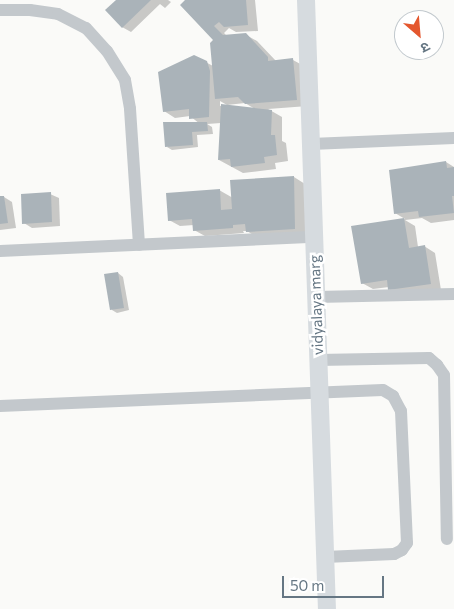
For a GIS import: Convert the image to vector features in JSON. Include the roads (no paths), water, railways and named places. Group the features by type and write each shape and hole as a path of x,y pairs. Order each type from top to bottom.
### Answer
{"street":[{"name":"vidyalaya marg","path":"306,0 327,609"},
{"path":"0,10 30,10 58,14 86,28 107,51 124,80 130,109 139,244"},
{"path":"311,144 454,138"},
{"path":"0,251 314,237"},
{"path":"316,297 454,294"},
{"path":"318,360 429,358 437,364 444,375 447,539"},
{"path":"0,406 320,391 383,390 393,396 401,412 407,543 402,550 394,554 325,557"}]}
